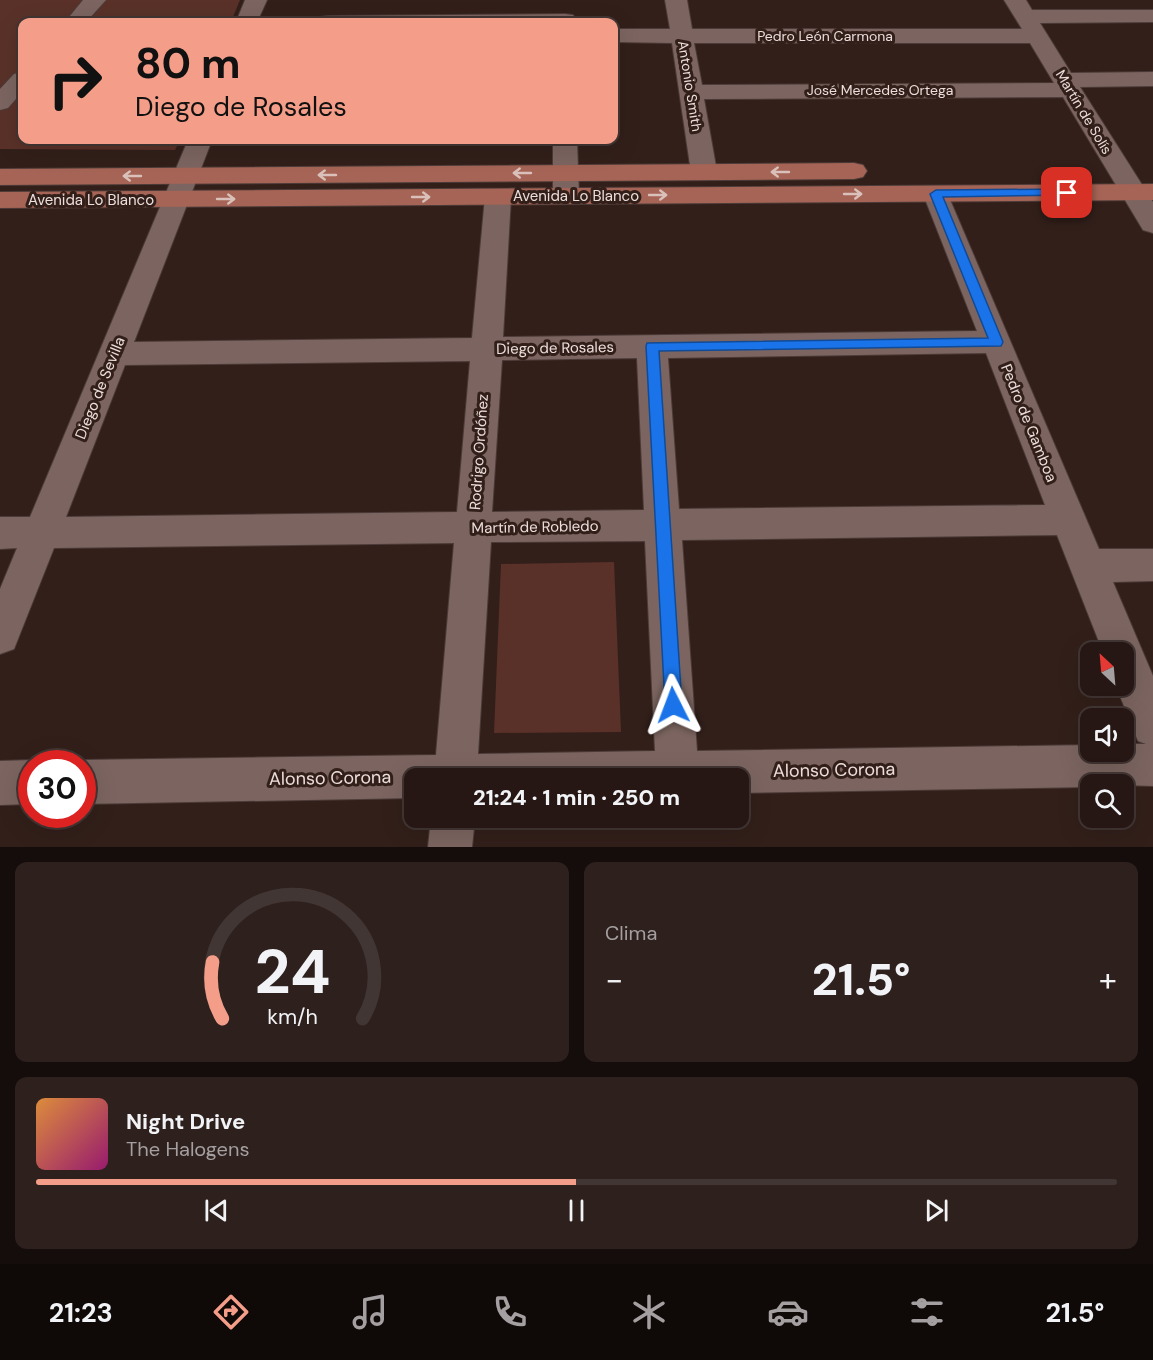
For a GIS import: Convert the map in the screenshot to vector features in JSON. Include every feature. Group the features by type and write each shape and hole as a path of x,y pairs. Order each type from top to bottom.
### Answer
{"main road":[{"name":"Avenida Lo Blanco","path":"0,200 181,187 566,184 936,194 1135,185 1153,170"},
{"name":"Avenida Lo Blanco","path":"0,177 181,187 498,197 566,184 704,172 1135,185"}],"street":[{"path":"79,18 95,0"},
{"path":"249,18 256,0"},
{"name":"Antonio Smith","path":"676,0 704,172"},
{"path":"446,18 564,14"},
{"name":"Pedro León Carmona","path":"618,36 682,36 1026,18 1153,16"},
{"name":"Martín de Solís","path":"1026,18 1067,85 1135,185 1153,224"},
{"name":"José Mercedes Ortega","path":"691,92 1067,85 1153,79"},
{"path":"0,104 18,84"},
{"name":"Diego de Sevilla","path":"0,636 198,144"},
{"path":"566,144 566,184"},
{"name":"Pedro de Gamboa","path":"936,194 1119,642"},
{"name":"Rodrigo Ordóñez","path":"457,768 498,197"},
{"name":"Diego de Rosales","path":"114,354 996,342"},
{"path":"652,346 677,768"},
{"name":"Martín de Robledo","path":"0,533 1069,520"},
{"path":"1088,566 1153,565"},
{"name":"Pedro de Gamboa","path":"1134,680 1153,726"},
{"name":"Alonso Corona","path":"749,771 1153,765"},
{"path":"0,783 18,782"},
{"name":"Alonso Corona","path":"96,782 404,790"},
{"name":"Rodrigo Ordóñez","path":"450,847 452,828"}],"shaded area":[{"path":"0,0 240,0 233,18 18,18 18,144 178,144 175,150 0,149"},
{"path":"614,562 621,732 494,733 501,564"}],"route":[{"path":"673,705 652,346 996,342 936,194 1067,193"}]}
